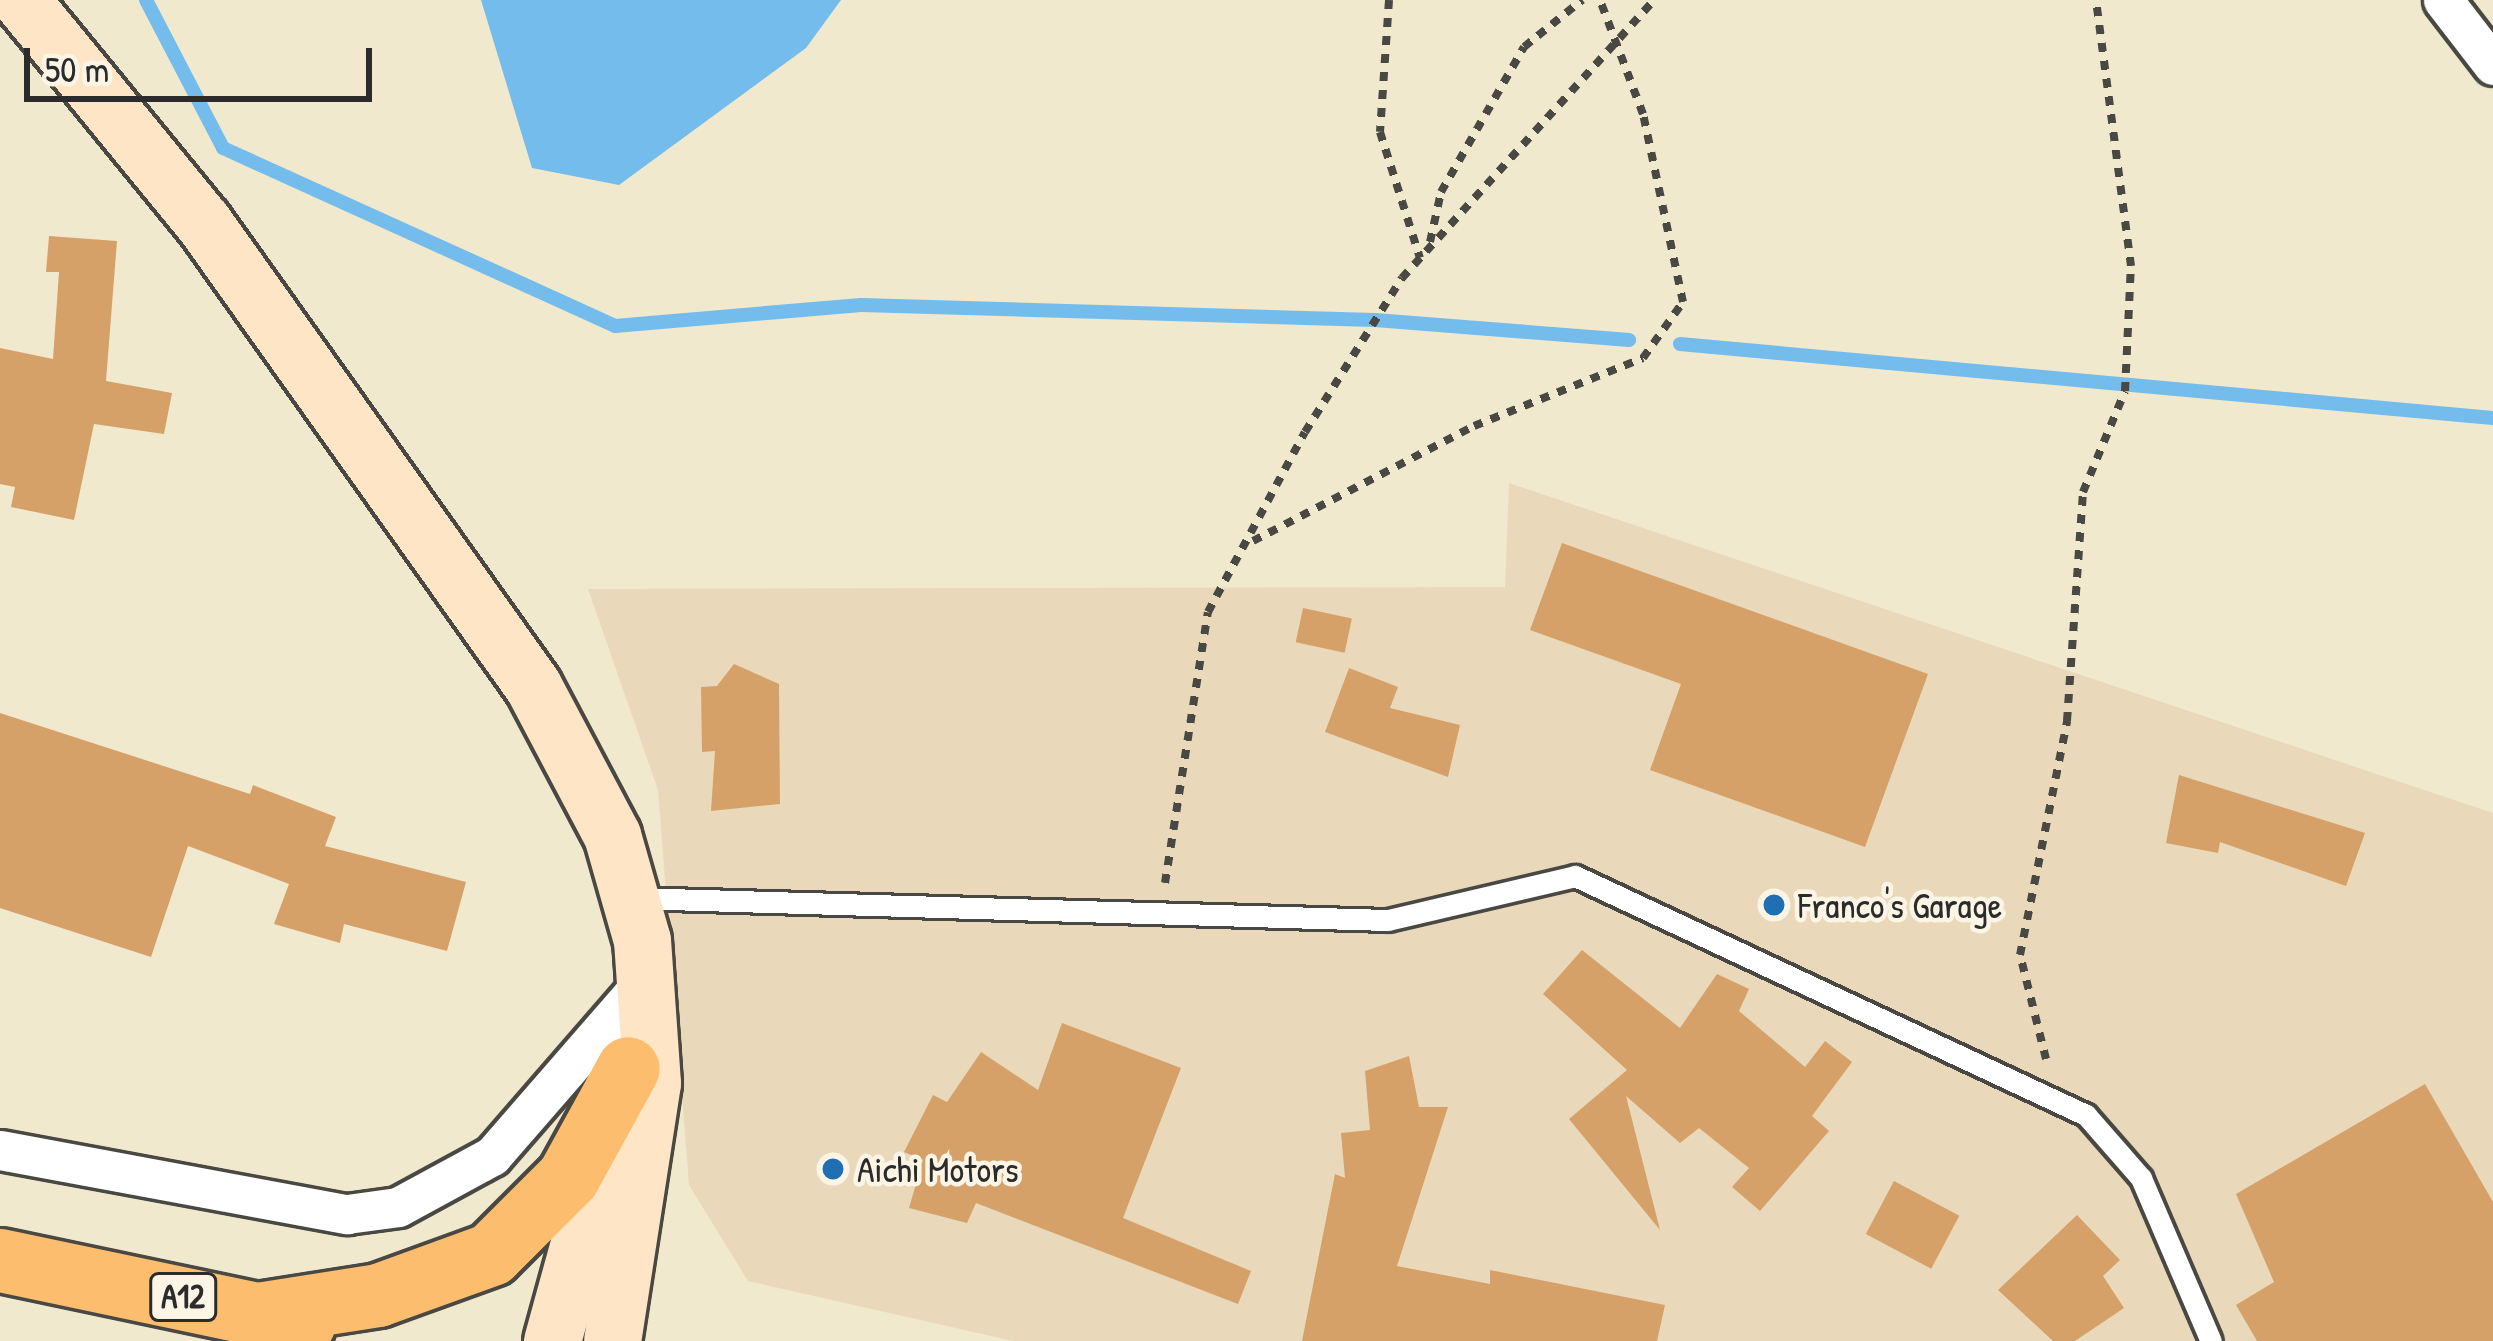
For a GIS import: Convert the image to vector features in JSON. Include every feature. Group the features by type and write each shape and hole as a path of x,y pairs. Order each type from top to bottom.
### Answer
{"main road":[{"path":"263,1313 378,1295 491,1254 568,1177 640,1021"},
{"name":"A12","path":"0,1259 263,1313 364,1341"}],"street":[{"path":"21,0 203,222 532,686 633,898 651,1143 612,1341"},
{"path":"2443,0 2493,65"},
{"path":"0,1150 347,1214 398,1207 492,1156 640,1021"},
{"path":"552,1341 640,1021"}],"lane":[{"path":"633,898 1388,920 1575,876 2086,1115 2141,1178 2211,1341"}],"path":[{"path":"1389,0 1380,132 1420,258"},
{"path":"1429,247 1441,193 1524,47 1582,0"},
{"path":"1251,542 1474,426 1643,358 1683,302 1617,42 1600,0"},
{"path":"1158,913 1208,612 1251,542 1305,432 1420,258 1654,0"},
{"path":"2057,1102 2020,955 2067,721 2084,492 2125,391 2131,266 2096,0"}],"shaded area":[{"path":"1509,483 2493,813 2493,1341 1013,1341 748,1281 689,1185 658,790 588,589 1505,587"}],"water":[{"path":"481,0 841,0 806,48 619,185 532,168"}],"building":[{"path":"49,236 117,241 106,381 172,393 164,434 94,424 74,520 11,507 15,487 0,484 0,348 53,359 59,272 46,272"},
{"path":"1562,543 1928,674 1865,847 1650,770 1681,684 1530,630"},
{"path":"1303,608 1352,618 1345,653 1296,642"},
{"path":"734,664 779,684 780,804 711,811 715,751 702,752 701,687 717,686"},
{"path":"1349,668 1398,687 1390,708 1460,725 1448,777 1325,732"},
{"path":"0,713 250,794 253,785 336,817 325,846 466,882 447,951 344,924 340,943 274,924 289,884 188,846 151,957 0,908"},
{"path":"2179,775 2365,833 2346,886 2220,842 2218,853 2166,843"},
{"path":"1582,950 1680,1028 1717,974 1749,989 1739,1011 1805,1067 1825,1041 1852,1062 1812,1116 1829,1131 1760,1211 1732,1187 1749,1168 1699,1128 1680,1143 1626,1096 1660,1230 1569,1119 1627,1070 1543,994"},
{"path":"1062,1023 1181,1068 1123,1218 1251,1271 1238,1304 976,1203 967,1223 909,1208 923,1160 904,1152 933,1095 947,1102 981,1052 1038,1090"},
{"path":"1409,1056 1419,1107 1448,1107 1397,1266 1490,1284 1490,1270 1665,1305 1657,1341 1302,1341 1335,1174 1345,1178 1341,1133 1370,1130 1365,1071"},
{"path":"2425,1084 2493,1202 2493,1341 2257,1341 2236,1305 2274,1282 2236,1194"},
{"path":"1894,1181 1959,1216 1931,1269 1866,1234"},
{"path":"2077,1215 2120,1260 2103,1276 2124,1308 2075,1341 2053,1341 1998,1290"}],"waterway":[{"path":"146,0 223,148 615,326 861,305 1375,320 1629,340"},
{"path":"1680,344 2493,418"}],"place":[{"name":"Franco's Garage","path":"1774,905"},
{"name":"Aichi Motors","path":"833,1169"}]}
